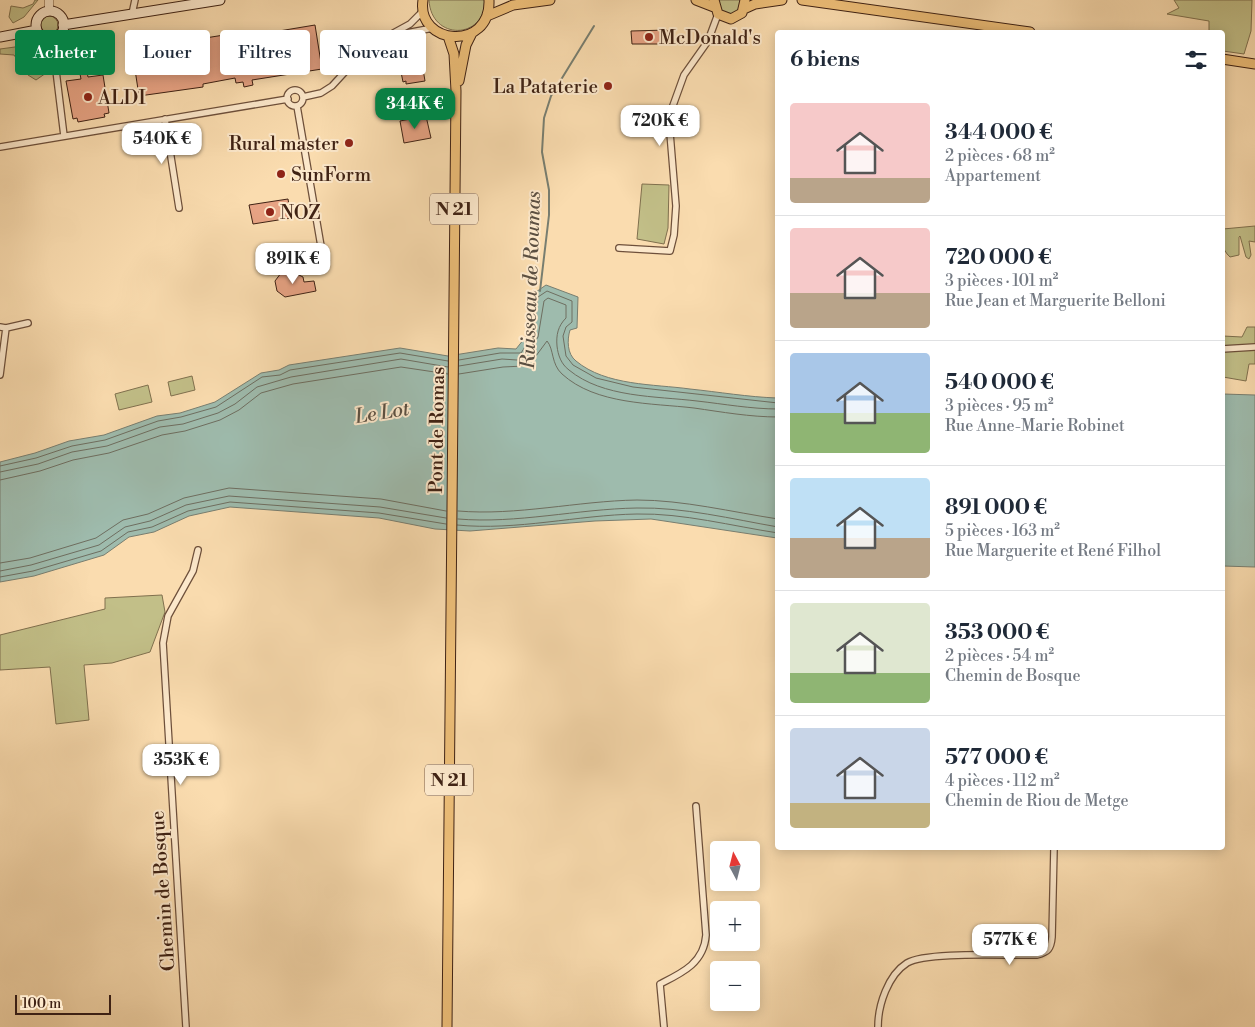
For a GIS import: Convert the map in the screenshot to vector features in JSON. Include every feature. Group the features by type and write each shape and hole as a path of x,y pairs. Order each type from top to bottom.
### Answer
{"main road":[{"path":"63,24 220,0"},
{"path":"423,4 433,28 448,36 456,37 472,33 483,23 487,16 489,0"},
{"path":"487,16 513,5 550,0"},
{"path":"696,0 715,7 727,18 739,16 745,4 782,0"},
{"path":"802,0 1016,30"},
{"path":"37,30 38,17 49,11 60,16 63,24 61,30"},
{"name":"N 21","path":"456,91 466,45 472,33"},
{"path":"0,37 15,34"},
{"name":"N 21","path":"448,36 454,54 456,91"},
{"path":"1225,60 1255,64"},
{"name":"Pont de Romas","path":"447,1027 456,91"}],"street":[{"path":"49,0 49,11"},
{"path":"132,14 134,0"},
{"path":"401,30 410,24 423,4"},
{"path":"619,248 670,250 674,235 676,206 670,111 684,75 708,41 714,26 715,7"},
{"path":"714,26 727,18"},
{"path":"423,30 433,28"},
{"path":"57,75 64,136"},
{"path":"303,97 321,92 332,86 342,75"},
{"path":"294,90 301,92 303,97 302,102 297,106 290,104 288,99 290,92 294,90"},
{"path":"0,147 288,99"},
{"path":"297,106 322,252 326,260"},
{"path":"165,119 178,208"},
{"path":"0,375 3,328 28,323"},
{"path":"1225,349 1255,347"},
{"name":"Chemin de Bosque","path":"186,1027 163,643 168,616 193,571 198,550"},
{"path":"664,1027 660,984 692,964 705,949 706,935 696,806"},
{"path":"878,1027 884,994 896,974 907,963 931,957 1037,955 1047,952 1051,946 1052,938 1054,850"}],"shaded area":[{"path":"35,0 38,0 24,17 13,23 9,17 11,6 23,8 33,4"},
{"path":"429,0 485,0 483,13 477,23 468,28 458,30 448,29 439,23 432,13"},
{"path":"718,0 740,0 740,3 737,11 731,15 721,12"},
{"path":"1174,0 1252,0 1251,31 1244,54 1225,51 1225,30 1209,30 1209,21 1167,14 1179,8"},
{"path":"45,16 53,16 58,21 57,30 40,29 40,21"},
{"path":"15,47 15,56 0,54 0,49"},
{"path":"28,75 43,75 36,80"},
{"path":"642,184 669,185 668,228 664,244 637,239"},
{"path":"1255,226 1255,242 1249,241 1251,255 1249,259 1246,257 1240,236 1239,255 1230,257 1227,254 1225,250 1225,229"},
{"path":"1247,327 1255,327 1255,364 1249,364 1246,381 1225,377 1225,336 1242,337"},
{"path":"192,376 195,390 171,396 168,382"},
{"path":"148,385 152,402 119,410 115,394"},
{"path":"162,595 165,612 150,652 112,663 84,665 89,720 56,724 50,667 0,670 0,635 105,609 105,598"}],"water":[{"name":"Le Lot","path":"546,285 578,297 577,328 570,330 568,338 571,355 588,369 601,375 631,382 744,396 775,398 775,538 651,519 595,521 470,531 435,529 379,518 230,507 189,516 154,532 129,537 104,555 34,576 0,582 0,462 35,453 69,441 104,435 157,416 180,413 215,402 261,373 279,370 289,365 400,348 448,356 498,348 516,349 528,334 533,294"},
{"path":"1225,394 1255,395 1255,567 1225,566"}],"building":[{"path":"315,25 320,69 310,71 310,30 285,30"},
{"name":"McDonald's","path":"667,30 667,44 632,44 631,31"},
{"path":"220,36 220,75 284,75 252,80 253,85 244,87 243,82 236,83 235,78 203,84 203,87 139,96 136,75 210,75 210,37"},
{"name":"ALDI","path":"80,75 88,75 88,77 103,75 109,113 104,114 105,117 78,122 77,118 73,119 66,81 81,79"},
{"path":"402,75 424,75 425,81 406,84 406,81 403,82"},
{"path":"426,116 431,138 404,143 400,121"},
{"name":"NOZ","path":"288,199 291,218 253,224 249,205"},
{"path":"291,271 303,277 304,282 314,281 316,291 285,297 277,291 275,281 281,273"}],"waterway":[{"name":"Ruisseau de Roumas","path":"540,291 549,215 549,190 542,152 544,118 551,96 594,26"}],"place":[{"name":"McDonald's","path":"649,37"},
{"name":"La Pataterie","path":"608,86"},
{"name":"ALDI","path":"88,97"},
{"name":"Rural master","path":"349,143"},
{"name":"SunForm","path":"281,174"},
{"name":"NOZ","path":"270,212"}]}
